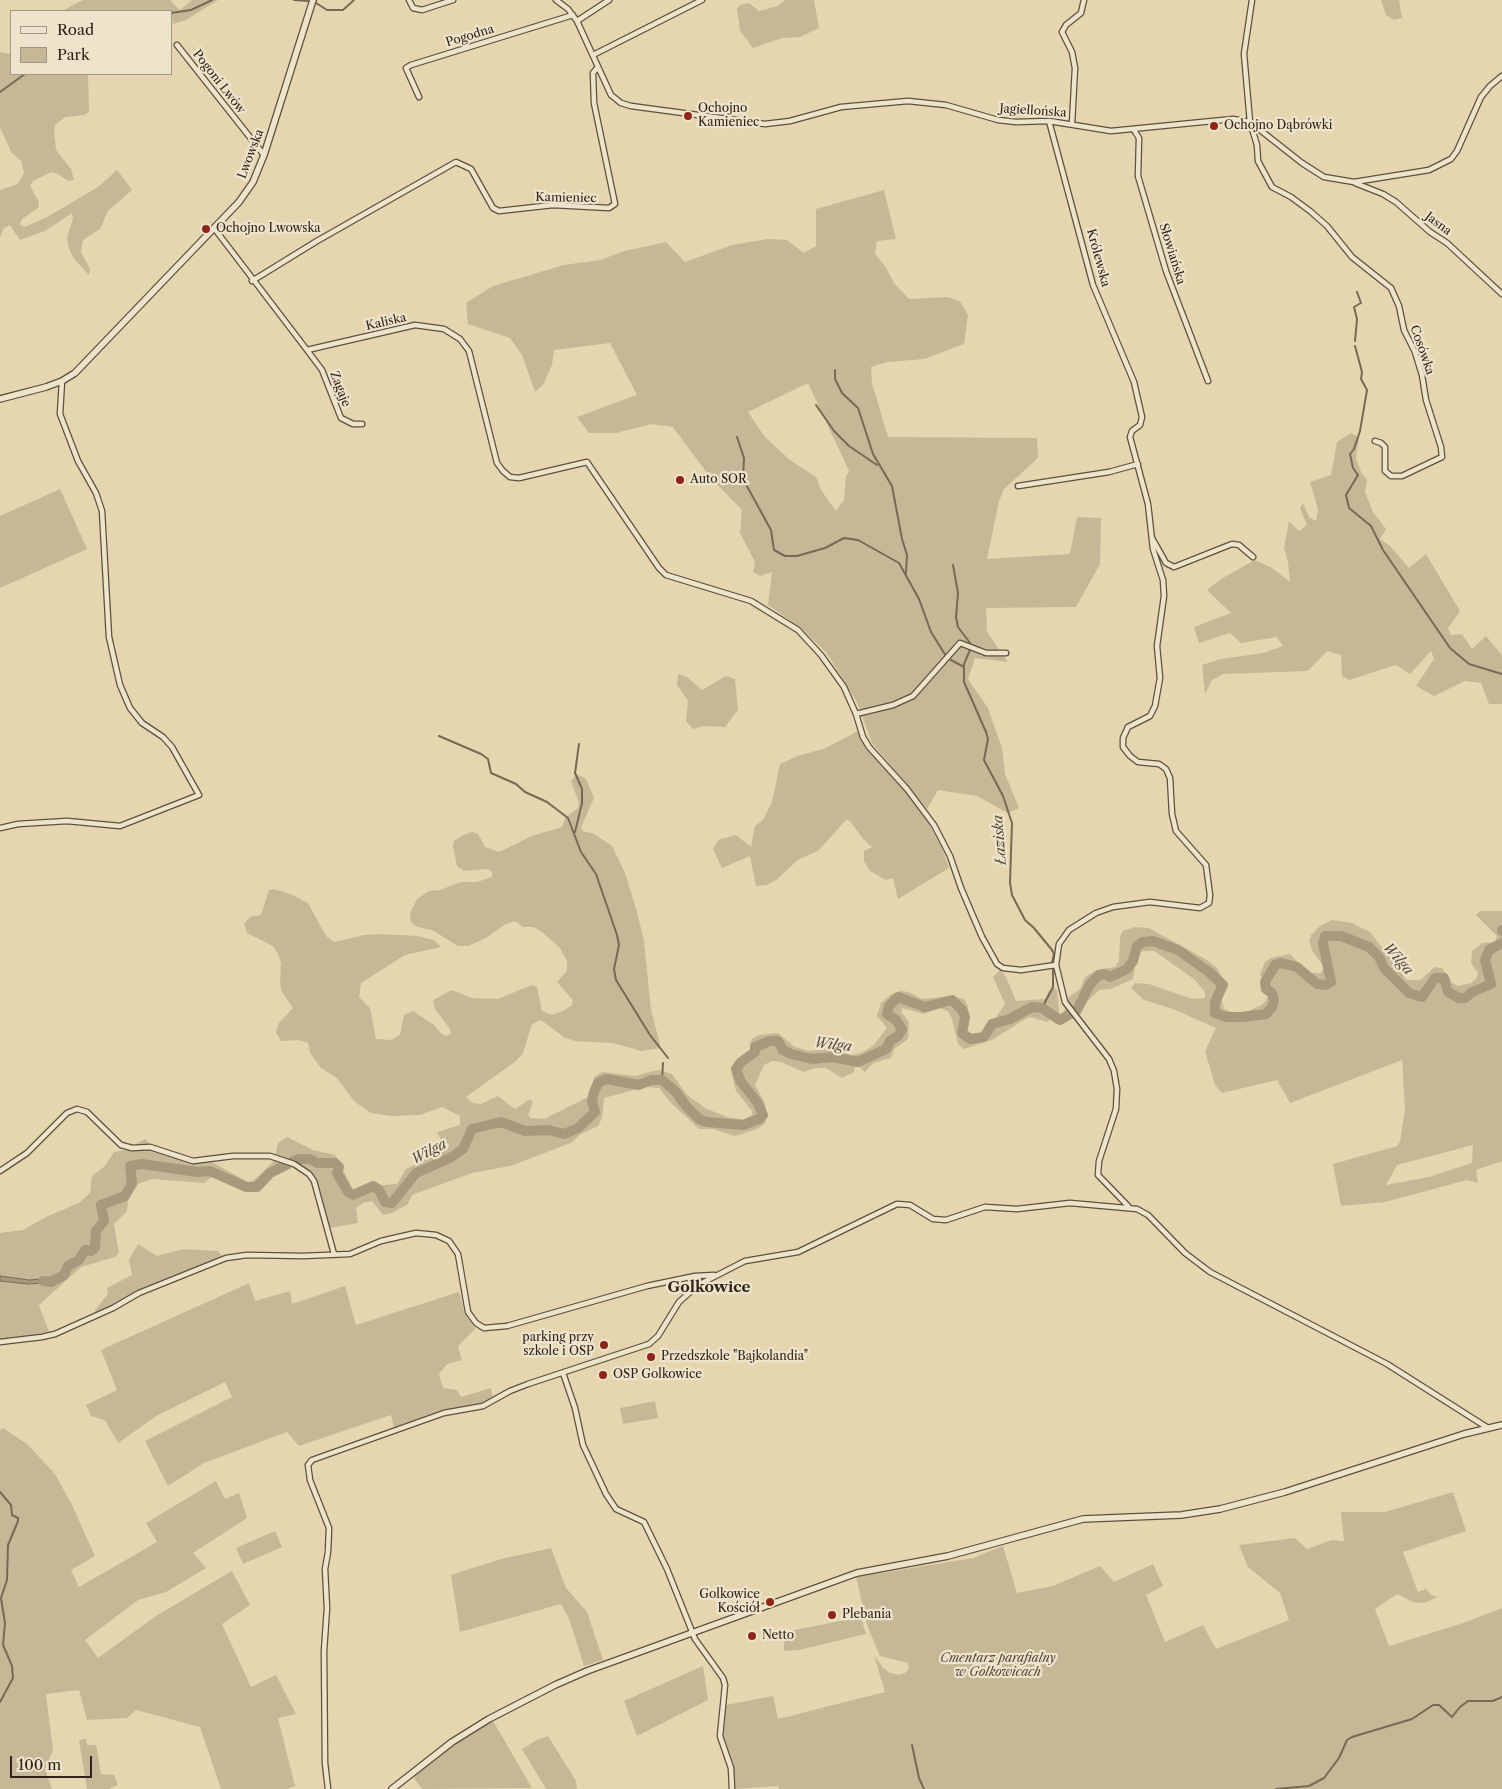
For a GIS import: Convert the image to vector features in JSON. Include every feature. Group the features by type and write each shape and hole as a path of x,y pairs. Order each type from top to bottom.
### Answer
{"street":[{"name":"Lwowska","path":"0,399 62,381 75,373 239,202 251,186 264,155 313,0"},
{"path":"409,0 413,8 422,10 453,0"},
{"name":"Jagiellońska","path":"556,0 577,21 606,88 621,103 765,124 790,121 833,109 908,101 946,105 998,120 1016,122 1049,121 1096,130 1134,130 1233,119 1250,122"},
{"path":"577,21 609,0"},
{"path":"593,55 702,0"},
{"path":"1072,124 1075,68 1072,52 1062,32 1066,25 1081,13 1084,0"},
{"path":"1252,0 1244,54 1250,122 1302,163 1324,177 1354,182 1429,170 1450,159 1457,151 1481,97 1502,76"},
{"name":"Pogodna","path":"419,97 406,68 411,65 572,15"},
{"name":"Pogoni Lwów","path":"177,44 264,155"},
{"name":"Kamieniec","path":"252,281 317,241 456,162 471,169 493,208 499,211 553,205 608,208 615,204 594,103 593,73 598,67"},
{"name":"Królewska","path":"1049,121 1093,285 1134,382 1142,417 1140,425 1130,433 1138,464"},
{"name":"Cosówka","path":"1250,122 1257,145 1258,160 1272,187 1290,197 1327,226 1352,257 1391,288 1399,306 1404,330 1415,352 1422,375 1426,400 1441,447 1442,457 1402,476 1391,476 1385,472 1385,447 1375,441"},
{"name":"Słowiańska","path":"1134,130 1139,138 1138,176 1166,271 1208,381"},
{"name":"Jasna","path":"1354,182 1383,194 1396,202 1430,232 1447,243 1502,294"},
{"path":"214,228 252,281 306,350"},
{"name":"Kaliska","path":"306,350 415,325 444,329 460,339 469,351 497,462 503,471 516,478 587,462 663,573 672,578 751,601 762,606 798,630 822,655 838,679 856,714"},
{"name":"Zagaje","path":"306,350 322,370 341,418 352,424 362,424"},
{"path":"0,828 18,824 67,821 120,826 199,795 172,746 163,737 142,723 130,708 120,685 109,637 102,511 96,493 78,462 60,414 62,381"},
{"path":"1018,486 1108,472 1138,464 1148,504 1151,537 1163,580 1164,596 1157,646 1160,678 1155,706 1150,716 1128,727 1123,738 1123,747 1138,762 1159,764 1166,769 1170,778 1172,814 1176,830 1206,865 1209,903 1200,908 1150,902 1129,904 1096,913 1063,937 1059,944 1056,965 1065,1002 1109,1059 1114,1071 1117,1089 1116,1109 1099,1161 1098,1175 1128,1206"},
{"path":"1151,537 1166,563 1174,567 1232,544 1238,545 1253,557"},
{"path":"1006,653 986,653 960,643 939,669 913,696 893,705 856,714 863,737 918,803 944,843 982,936 997,964 1002,968 1021,970 1056,965"},
{"path":"0,1171 27,1153 67,1114 77,1109 87,1112 121,1145 150,1147 193,1161 233,1156 270,1156 294,1164 309,1174 314,1181 334,1254"},
{"path":"328,1789 325,1763 324,1651 327,1608 325,1570 329,1528 316,1497 308,1465 312,1460 444,1413 483,1406 510,1390 563,1373 594,1360 649,1344 658,1336 679,1302 698,1285 745,1261 798,1252 897,1204 910,1205 933,1219 939,1220 985,1207 1017,1209 1070,1203 1128,1206 1148,1215 1186,1253 1210,1272 1387,1364 1490,1428"},
{"path":"0,1342 56,1334 113,1308 139,1293 226,1258 247,1255 350,1254 381,1240 416,1233 436,1235 449,1241 458,1254 468,1312 476,1323 484,1328 507,1326 647,1286 695,1276 716,1275"},
{"path":"563,1373 576,1408 583,1445 606,1494 616,1508 644,1522 667,1569 692,1632 723,1678 725,1685 720,1736 731,1768 732,1789"},
{"path":"392,1789 452,1742 519,1703 587,1671 858,1573 948,1556 1083,1519 1181,1515 1220,1509 1285,1492 1464,1434 1502,1425"}],"green space":[{"path":"83,0 170,0 180,10 192,0 218,0 186,20 173,24 172,10 64,10"},
{"path":"785,0 814,0 819,28 800,37 782,38 753,48 740,31 737,9 740,5 749,3 759,11 778,6"},
{"path":"1381,0 1399,0 1402,18 1394,20 1386,15"},
{"path":"0,52 10,54 10,75 88,75 89,112 84,115 65,117 55,125 54,132 56,150 71,169 74,180 68,181 58,174 51,172 33,181 30,186 39,202 38,208 22,219 20,225 25,227 47,217 98,187 117,170 132,190 108,211 100,229 83,240 81,252 90,269 89,275 75,260 69,249 67,237 73,219 72,213 45,231 20,240 10,225 4,228 0,237 0,190 18,184 24,173 21,161 12,153 0,128"},
{"path":"884,190 896,239 877,241 875,254 885,266 894,283 909,299 947,297 960,301 968,315 964,344 924,359 888,362 871,367 872,383 888,437 1037,438 1038,458 1004,489 999,501 987,559 1070,554 1077,517 1101,518 1100,564 1076,607 986,608 987,632 1008,662 975,658 968,679 988,708 1002,748 1005,774 1019,808 1008,813 977,796 938,790 927,809 872,743 857,702 826,652 800,627 768,605 772,572 760,576 753,572 755,562 740,533 742,510 710,477 673,427 651,424 616,433 589,433 577,417 637,395 610,343 554,350 552,365 543,385 535,392 522,355 510,338 468,324 466,303 493,286 564,265 600,260 625,251 666,242 685,262 732,245 768,239 787,240 804,253 816,246 816,209","holes":["808,383 849,471 846,476 844,500 836,511 821,490 816,477 790,460 764,436 748,412"]},
{"path":"1351,433 1359,438 1356,458 1361,472 1367,480 1365,492 1373,512 1386,529 1380,539 1390,546 1409,568 1426,554 1460,611 1448,628 1451,635 1462,634 1472,649 1486,636 1502,655 1502,704 1489,704 1481,683 1465,681 1434,696 1416,686 1434,659 1431,651 1410,674 1396,665 1349,680 1342,676 1341,655 1327,651 1308,671 1223,674 1212,680 1205,694 1202,665 1221,659 1263,653 1283,646 1277,637 1241,643 1230,633 1199,643 1194,627 1231,613 1207,590 1221,579 1255,560 1272,568 1290,582 1288,562 1284,548 1289,521 1299,531 1307,525 1300,508 1303,503 1309,517 1316,521 1318,509 1310,482 1331,475 1337,442"},
{"path":"60,489 87,549 0,588 0,516"},
{"path":"678,674 687,677 702,690 726,676 735,679 738,710 725,727 703,726 693,729 686,721 688,701 677,685"},
{"path":"858,731 867,749 905,790 928,822 943,851 949,868 898,899 893,878 886,880 870,871 864,861 864,851 872,847 863,839 850,821 846,820 818,851 799,859 776,880 767,885 756,886 750,856 722,868 713,849 718,840 736,835 751,847 755,826 763,820 772,802 780,764 798,756 826,748"},
{"path":"577,774 586,779 594,798 581,827 583,831 594,834 612,846 625,873 637,912 644,941 651,1010 661,1048 641,1051 613,1043 575,1041 565,1038 541,1020 532,1024 523,1053 516,1061 466,1097 472,1103 481,1104 498,1096 515,1109 530,1099 533,1102 528,1115 531,1118 544,1119 588,1097 593,1090 594,1077 602,1072 635,1076 658,1070 672,1074 687,1095 705,1108 727,1117 744,1120 752,1115 752,1111 736,1091 732,1075 734,1066 751,1060 753,1056 750,1044 752,1039 759,1035 778,1033 795,1047 809,1051 829,1049 852,1055 861,1053 873,1046 887,1028 877,1016 881,1003 892,994 900,991 909,992 922,999 951,996 964,999 968,1007 962,1032 966,1034 980,1034 988,1029 1005,1004 993,977 1000,970 1006,977 1016,1001 1045,999 1053,988 1057,990 1059,1011 1057,1015 1047,1022 1031,1017 1027,1018 992,1040 964,1049 958,1044 952,1019 948,1011 940,1008 924,1014 902,1008 901,1012 909,1022 908,1039 894,1049 891,1058 873,1063 865,1072 858,1066 854,1068 854,1072 842,1078 826,1068 816,1068 803,1072 781,1062 772,1061 764,1065 755,1085 765,1103 767,1116 765,1124 757,1129 735,1136 713,1129 699,1129 670,1102 659,1088 645,1087 604,1098 602,1118 598,1126 581,1134 571,1143 510,1166 472,1173 412,1195 408,1204 392,1213 383,1215 372,1201 363,1203 356,1208 358,1223 330,1228 317,1182 310,1171 290,1160 288,1167 273,1176 258,1191 244,1190 222,1178 212,1177 204,1183 152,1179 138,1184 128,1200 127,1211 114,1224 119,1253 115,1257 81,1267 39,1305 49,1332 0,1341 0,1281 43,1284 54,1283 55,1278 29,1280 0,1276 0,1233 23,1230 48,1216 79,1203 90,1193 92,1176 105,1166 114,1152 125,1150 145,1139 157,1152 185,1159 208,1160 248,1182 254,1180 274,1161 278,1143 287,1137 313,1150 335,1155 354,1191 372,1186 397,1184 406,1169 445,1150 449,1144 441,1140 437,1132 460,1125 460,1116 442,1107 420,1115 391,1116 371,1113 355,1102 337,1078 321,1068 310,1053 308,1043 299,1040 281,1041 276,1032 279,1023 293,1008 282,992 280,983 281,963 273,946 247,933 244,924 250,917 261,915 269,890 274,889 308,903 326,936 334,942 364,935 380,934 418,936 434,940 441,947 405,955 361,983 359,997 370,1008 376,1039 391,1040 400,1035 404,1015 413,1011 434,1025 441,1033 446,1036 451,1034 450,1029 435,1009 433,1000 452,990 472,998 498,999 532,985 537,987 542,1011 552,1015 563,1011 572,1005 573,1000 557,982 567,971 567,961 560,948 541,931 533,927 523,927 515,921 506,924 486,938 468,946 458,946 434,931 415,926 411,922 410,913 417,899 429,891 440,890 461,882 477,882 492,877 492,872 488,869 464,871 457,866 453,846 454,841 463,835 473,832 478,834 485,847 499,852 532,836 562,827 566,817 578,808 579,803 571,781"},
{"path":"1480,911 1502,911 1502,1161 1476,1170 1478,1183 1467,1180 1385,1202 1341,1206 1333,1164 1397,1146 1400,1142 1405,1109 1402,1060 1290,1103 1277,1080 1222,1093 1215,1085 1205,1051 1216,1028 1173,1009 1144,1000 1131,988 1135,983 1149,984 1192,999 1205,998 1205,992 1194,979 1154,951 1142,951 1137,955 1133,979 1111,989 1099,990 1078,1011 1062,1017 1069,997 1080,989 1085,977 1097,970 1115,967 1119,961 1120,937 1123,931 1135,927 1149,928 1207,960 1217,968 1223,979 1221,997 1224,1009 1235,1013 1248,1011 1265,1002 1268,996 1260,974 1265,962 1271,958 1290,954 1308,973 1321,973 1324,967 1313,952 1309,941 1311,935 1320,926 1332,920 1352,923 1370,932 1407,980 1420,980 1435,967 1442,968 1452,983 1458,986 1471,983 1476,979 1478,973 1471,963 1472,951 1482,943 1495,942 1497,936 1476,915","holes":["1473,1145 1472,1163 1429,1177 1386,1185 1397,1165"]},
{"path":"138,1244 157,1256 183,1249 218,1251 223,1257 144,1289 96,1314 95,1310 108,1294 107,1288 132,1275 129,1260"},
{"path":"249,1283 255,1301 290,1291 292,1304 345,1286 356,1325 459,1292 465,1315 475,1329 458,1346 462,1360 447,1364 439,1374 443,1388 457,1390 461,1397 491,1388 493,1399 483,1405 444,1410 395,1430 391,1415 299,1446 287,1432 204,1463 168,1486 145,1441 232,1397 225,1382 158,1415 118,1443 105,1420 91,1416 86,1405 117,1390 101,1350"},
{"path":"655,1401 658,1418 623,1424 620,1408"},
{"path":"3,1428 27,1444 55,1474 72,1505 95,1556 71,1570 79,1587 157,1542 146,1523 216,1481 225,1499 239,1493 247,1518 193,1553 206,1568 166,1592 138,1600 85,1640 98,1658 156,1616 232,1571 250,1605 222,1624 251,1687 276,1675 296,1714 278,1718 295,1786 287,1789 221,1789 200,1727 136,1710 127,1718 87,1720 79,1690 46,1694 53,1750 45,1769 52,1789 0,1789 0,1430"},
{"name":"Cmentarz parafialny w Golkowicach","path":"1453,1492 1466,1531 1403,1552 1418,1592 1426,1589 1431,1595 1438,1597 1424,1603 1413,1602 1397,1594 1375,1609 1389,1646 1463,1623 1502,1608 1502,1789 779,1789 778,1786 734,1789 734,1765 722,1731 726,1705 773,1696 778,1719 885,1692 874,1655 882,1667 890,1673 899,1675 905,1673 909,1668 908,1663 880,1656 868,1628 856,1577 973,1558 1003,1546 1017,1593 1053,1586 1100,1566 1114,1582 1153,1564 1163,1586 1146,1595 1165,1642 1203,1625 1216,1649 1289,1620 1280,1593 1248,1567 1239,1545 1295,1538 1307,1549 1332,1540 1344,1541 1341,1512 1385,1512"},
{"path":"275,1531 282,1547 243,1564 236,1548"},
{"path":"551,1548 566,1588 587,1612 603,1660 584,1666 569,1618 561,1604 460,1632 451,1575 501,1559"},
{"path":"861,1617 866,1634 799,1650 784,1651 784,1632"},
{"path":"703,1666 708,1700 637,1736 624,1701"},
{"path":"492,1719 532,1788 422,1789 414,1778 415,1774 447,1748"},
{"path":"548,1736 576,1781 577,1789 546,1789 522,1749"},
{"path":"86,1739 87,1745 96,1745 101,1774 114,1775 118,1785 109,1789 87,1789 79,1740"}],"shaded area":[{"path":"0,1276 29,1280 56,1278 57,1282 28,1284 0,1281"}],"waterway":[{"path":"172,13 191,10 212,0"},
{"path":"294,0 308,1"},
{"path":"316,3 327,10 343,10 354,0"},
{"path":"0,92 24,75"},
{"path":"1355,341 1357,319 1354,307 1361,303 1357,292"},
{"path":"1355,346 1362,372 1361,379 1367,390 1360,431 1354,449 1350,454 1353,468 1358,475 1346,495 1349,508 1371,526 1383,550 1450,648 1469,664 1502,674"},
{"name":"Łaziska","path":"835,370 835,379 842,393 858,408 873,454 892,486 907,555 906,573"},
{"name":"Łaziska","path":"816,405 834,431 849,446 877,465"},
{"path":"737,437 744,458 743,479 771,530 774,550 785,556 797,556 825,548 844,538 858,540 899,563 919,599 931,632 946,656"},
{"path":"953,565 958,593 956,617 958,627 970,643"},
{"name":"Łaziska","path":"970,650 964,664 964,682 988,739 984,760 1003,796 1012,823 1010,883 1012,895 1025,920 1052,950 1054,954 1052,963"},
{"name":"Łaziska","path":"951,660 964,667"},
{"path":"439,736 481,754 488,759 491,773 516,784 525,792 547,802 568,818 581,852 596,874 617,935 619,945 614,969 616,980 650,1035 668,1058"},
{"path":"575,832 582,803 582,789 575,773 579,744"},
{"name":"Wilga","path":"292,1162 298,1159 310,1159 317,1163 335,1163 339,1167 337,1173 348,1192 353,1195 373,1186 379,1190 385,1202 392,1203 416,1173 450,1158 463,1149 472,1129 501,1122 525,1131 549,1130 564,1134 578,1128 595,1112 592,1101 594,1092 598,1083 606,1079 639,1085 651,1080 662,1080 676,1092 699,1119 707,1122 743,1125 759,1119 763,1115 757,1102 741,1082 736,1069 741,1062 755,1052 755,1047 770,1041 778,1041 783,1050 791,1054 812,1059 833,1057 858,1062 886,1049 890,1041 898,1036 902,1029 896,1020 887,1014 889,1006 898,997 925,1007 952,1000 963,1011 965,1017 962,1033 970,1039 984,1037 992,1024 1010,1019 1032,1007 1042,1008 1060,1020 1077,1010 1090,984 1099,975 1105,974 1110,977 1127,969 1133,961 1137,946 1143,942 1153,941 1178,950 1209,972 1223,985 1215,1002 1215,1013 1226,1017 1266,1014 1272,1007 1274,1000 1272,993 1266,989 1265,982 1275,965 1281,963 1297,967 1317,984 1326,985 1331,982 1323,943 1325,936 1341,936 1369,947 1379,957 1384,968 1409,993 1422,997 1435,978 1444,978 1448,992 1459,998 1465,998 1472,992 1491,984 1485,960 1489,950 1502,943"},
{"name":"Łaziska","path":"1042,1008 1053,987 1053,970"},
{"path":"662,1080 663,1063"},
{"name":"Wilga","path":"43,1281 51,1282 64,1275 68,1266 79,1260 85,1250 91,1251 95,1248 96,1231 104,1221 101,1205 125,1196 132,1183 130,1166 142,1164 197,1172 210,1171 246,1187 257,1187 270,1173 288,1164"},
{"path":"0,1492 11,1505 12,1515 18,1518 8,1545 7,1580 1,1598 5,1623 3,1645 12,1666 13,1678 0,1702"},
{"path":"1276,1789 1309,1786 1324,1778 1339,1758 1347,1740 1352,1737 1412,1719 1433,1705 1439,1705 1452,1717 1468,1701 1493,1701 1502,1697"},
{"path":"912,1745 919,1778 924,1789"}],"place":[{"name":"Ochojno Kamieniec","path":"688,116"},
{"name":"Ochojno Dąbrówki","path":"1214,126"},
{"name":"Ochojno Lwowska","path":"206,229"},
{"name":"Auto SOR","path":"680,480"},
{"name":"parking przy szkole i OSP","path":"604,1345"},
{"name":"Przedszkole \"Bajkolandia\"","path":"651,1357"},
{"name":"OSP Golkowice","path":"603,1375"},
{"name":"Golkowice Kościół","path":"770,1602"},
{"name":"Plebania","path":"832,1615"},
{"name":"Netto","path":"752,1636"}],"district":[{"name":"Golkowice","path":"709,1288"}]}
